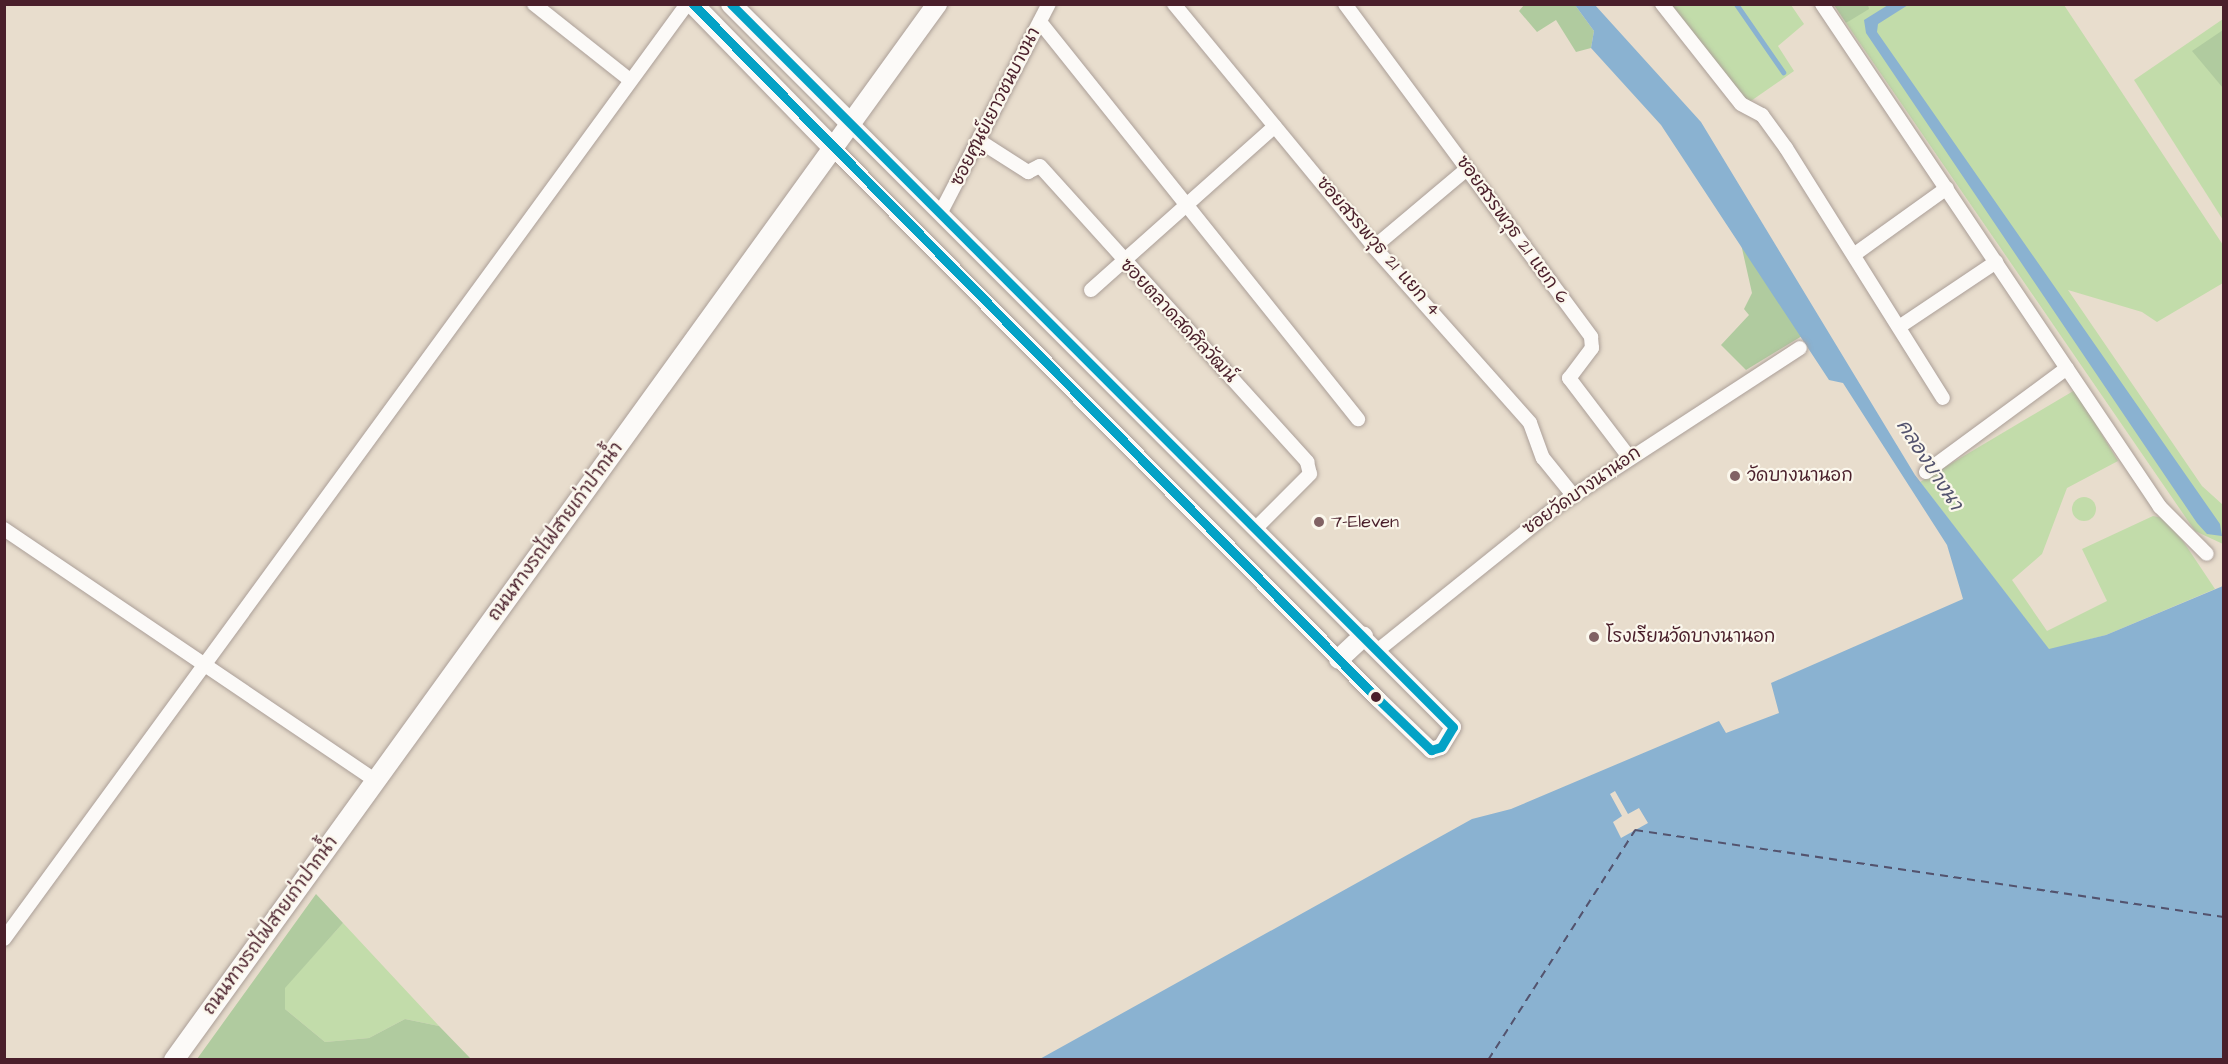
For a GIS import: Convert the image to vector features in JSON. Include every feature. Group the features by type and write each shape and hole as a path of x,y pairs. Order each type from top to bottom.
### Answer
{"main road":[{"path":"693,4 834,149"},
{"path":"731,4 852,125"},
{"name":"ถนนทางรถไฟสายเก่าปากน้ำ","path":"174,1059 852,125 937,4"},
{"path":"1339,659 1363,637"}],"street":[{"path":"534,4 630,80"},
{"path":"4,939 687,4"},
{"name":"ซอยศูนย์เยาวชนบางนา","path":"942,210 981,142 1049,4"},
{"name":"ซอยสรรพวุธ 21 แยก 4","path":"1174,4 1374,247 1530,423 1543,458 1573,495"},
{"name":"ซอยสรรพวุธ 21 แยก 6","path":"1345,4 1591,337 1592,348 1569,378 1629,457"},
{"path":"1662,4 1741,104 1762,115 1855,254 1943,398"},
{"path":"1822,4 2160,507 2207,554"},
{"path":"1040,21 1186,207 1358,419"},
{"path":"834,149 1422,743 1431,750 1441,747 1454,727 942,210 852,125"},
{"path":"1091,290 1124,263 1275,126"},
{"name":"ซอยตลาดสดศิลวัฒน์","path":"981,142 1028,172 1040,166 1124,263 1310,467 1310,474 1257,527"},
{"path":"1374,247 1467,169"},
{"path":"1855,254 1947,188"},
{"path":"1899,327 1996,262"},
{"name":"ซอยวัดบางนานอก","path":"1377,651 1573,495 1800,348"},
{"path":"1926,472 2067,368"},
{"path":"4,529 376,781"}],"green space":[{"path":"1524,5 1575,5 1594,31 1591,48 1576,52 1556,20 1537,32 1519,11"},
{"path":"1672,5 1791,5 1804,24 1778,46 1794,71 1748,103"},
{"path":"1834,5 1868,5 1869,9 1846,23"},
{"path":"1868,5 2064,5 2223,245 2223,283 2157,322 2142,312 2068,290 2202,486 2223,505 2223,544 2195,531 1846,23"},
{"path":"2223,19 2223,220 2134,80"},
{"path":"2223,30 2223,88 2192,51"},
{"path":"1741,244 1802,336 1746,370 1721,345 1749,315 1744,309 1752,293"},
{"path":"2075,390 2118,461 2067,488 2042,554 2012,580 2047,631 2107,601 2082,549 2153,516 2163,518 2183,541 2215,589 2106,635 2049,650 1920,482"},
{"path":"2084,497 2093,500 2096,509 2093,518 2084,521 2075,518 2072,509 2075,500"},
{"path":"316,894 343,923 285,988 285,1009 325,1042 369,1038 405,1019 439,1026 471,1059 197,1059"},
{"path":"343,923 439,1026 405,1019 369,1038 325,1042 285,1009 284,988"}],"water":[{"path":"1575,5 1595,5 1701,122 1915,475 2049,649 2106,635 2223,586 2223,1059 1038,1060 1472,819 1511,809 1719,721 1726,733 1779,713 1771,683 1963,599 1947,545 1843,383 1829,380 1661,125 1591,48 1594,31"},
{"path":"1888,5 1908,5 1878,24 1877,32 2220,524 2222,536 2207,534 2197,523 1866,33 1864,20"}],"pier":[{"path":"1615,791 1628,814 1639,808 1648,823 1621,838 1613,822 1622,816 1610,794"}],"waterway":[{"path":"1736,4 1783,72"}],"ferry route":[{"path":"1488,1060 1635,830 2224,917"}],"transit line":[{"path":"693,4 1378,699 1431,750 1441,747 1453,727 731,4"}],"place":[{"name":"วัดบางนานอก","path":"1735,476"},
{"name":"7-Eleven","path":"1319,522"},
{"name":"โรงเรียนวัดบางนานอก","path":"1594,637"}],"water label":[{"name":"คลองบางนา","path":"1929,465"}]}
